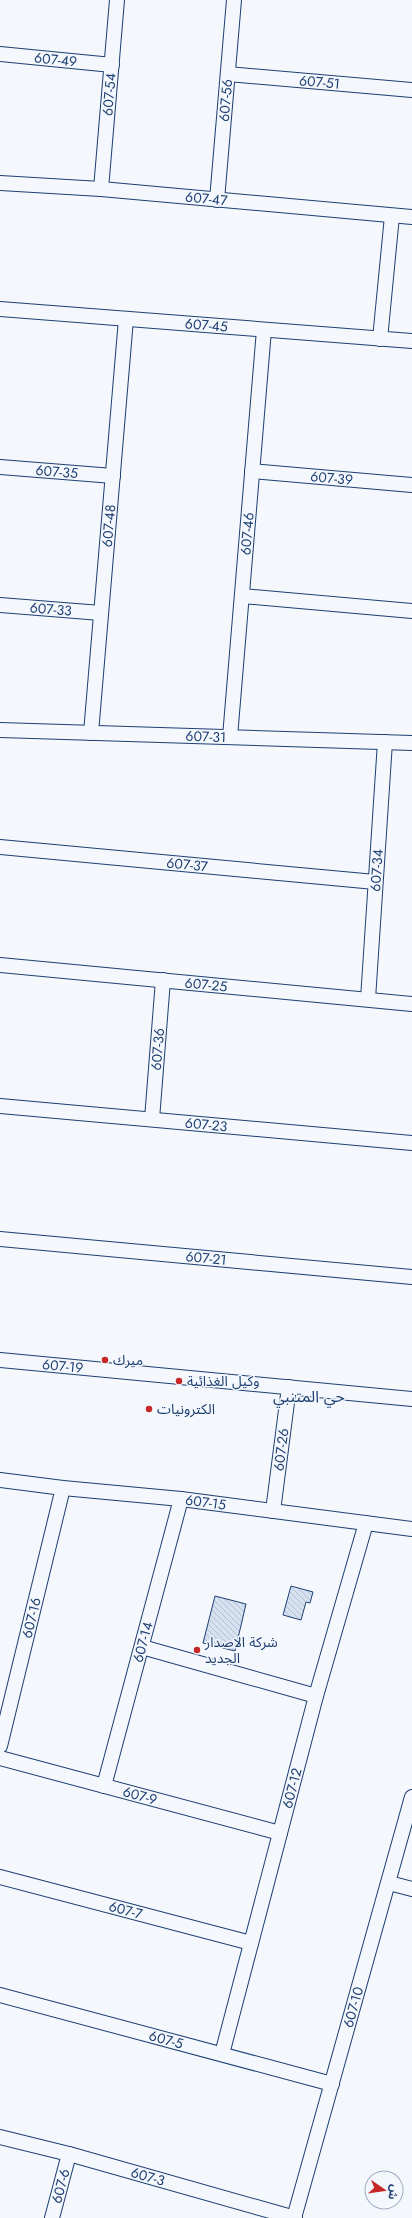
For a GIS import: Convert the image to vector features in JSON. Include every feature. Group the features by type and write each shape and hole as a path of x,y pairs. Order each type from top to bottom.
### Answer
{"street":[{"name":"607-54","path":"101,189 117,0"},
{"name":"607-56","path":"218,200 234,0"},
{"name":"607-49","path":"0,54 112,65"},
{"name":"607-51","path":"228,74 412,90"},
{"name":"607-47","path":"0,183 101,189 412,217"},
{"path":"380,339 392,216"},
{"name":"607-45","path":"0,309 412,341"},
{"name":"607-48","path":"91,732 126,319"},
{"name":"607-46","path":"230,737 264,330"},
{"name":"607-35","path":"0,467 113,476"},
{"name":"607-39","path":"252,471 412,485"},
{"path":"242,596 412,611"},
{"name":"607-33","path":"0,605 101,613"},
{"name":"607-31","path":"0,730 412,743"},
{"name":"607-34","path":"368,1000 384,742"},
{"name":"607-37","path":"0,847 375,882"},
{"name":"607-25","path":"0,965 412,1004"},
{"name":"607-36","path":"152,1119 163,980"},
{"name":"607-23","path":"0,1106 412,1143"},
{"name":"607-21","path":"0,1239 412,1277"},
{"name":"607-19","path":"0,1360 412,1399"},
{"name":"607-26","path":"273,1511 289,1387"},
{"name":"607-15","path":"0,1480 63,1488 181,1499 412,1529"},
{"name":"607-16","path":"0,1746 63,1488"},
{"name":"607-14","path":"104,1786 181,1499"},
{"name":"607-12","path":"222,2054 316,1696 366,1523"},
{"path":"142,1647 316,1696"},
{"name":"607-9","path":"0,1758 280,1833"},
{"name":"607-10","path":"295,2218 412,1797"},
{"name":"607-7","path":"0,1877 251,1943"},
{"path":"389,1883 412,1889"},
{"name":"607-5","path":"0,1995 332,2084"},
{"name":"607-3","path":"0,2137 69,2154 295,2218"},
{"name":"607-6","path":"52,2218 69,2154"}],"building":[{"path":"291,1586 313,1592 310,1603 306,1602 301,1620 283,1615"},
{"path":"215,1596 246,1604 235,1651 203,1643"}],"place":[{"name":"ميرك","path":"105,1360"},
{"name":"وكيل الغذائية","path":"179,1381"},
{"name":"الكترونيات","path":"149,1409"},
{"name":"شركة الاصدار الجديد","path":"197,1650"}],"district":[{"name":"حي المتنبي","path":"309,1396"}]}
